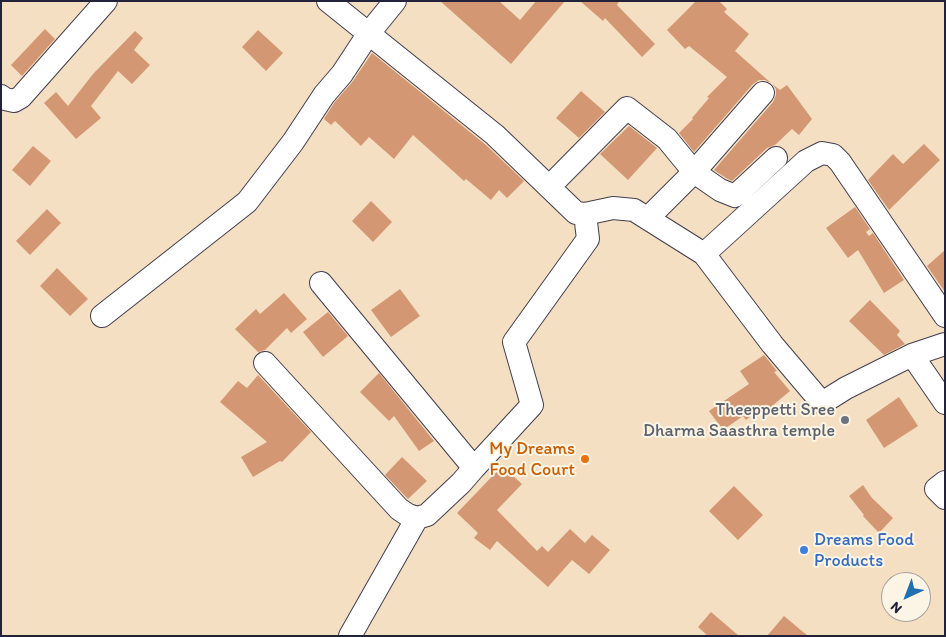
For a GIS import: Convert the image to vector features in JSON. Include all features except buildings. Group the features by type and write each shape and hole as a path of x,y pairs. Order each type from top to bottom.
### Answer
{"street":[{"path":"1,96 14,101 21,97 106,1"},
{"path":"328,1 495,136 576,213 585,214 621,208 634,210 704,254 772,344 822,403 846,388 912,355 945,344"},
{"path":"102,316 247,202 288,149 369,33 395,1"},
{"path":"648,218 694,172 763,93"},
{"path":"549,187 627,108 667,139 694,172 720,190 736,196 776,158"},
{"path":"704,254 806,161 822,153 833,155 840,162 945,316"},
{"path":"265,363 399,509 417,518 427,515 461,483 532,406 514,342 588,239 585,214"},
{"path":"321,283 474,468"},
{"path":"912,355 945,403"},
{"path":"945,482 936,489 945,498"},
{"path":"350,636 417,518"}],"place":[{"name":"Theeppetti Sree Dharma Saasthra temple","path":"845,420"},
{"name":"My Dreams Food Court","path":"585,459"},
{"name":"Dreams Food Products","path":"804,550"}]}
